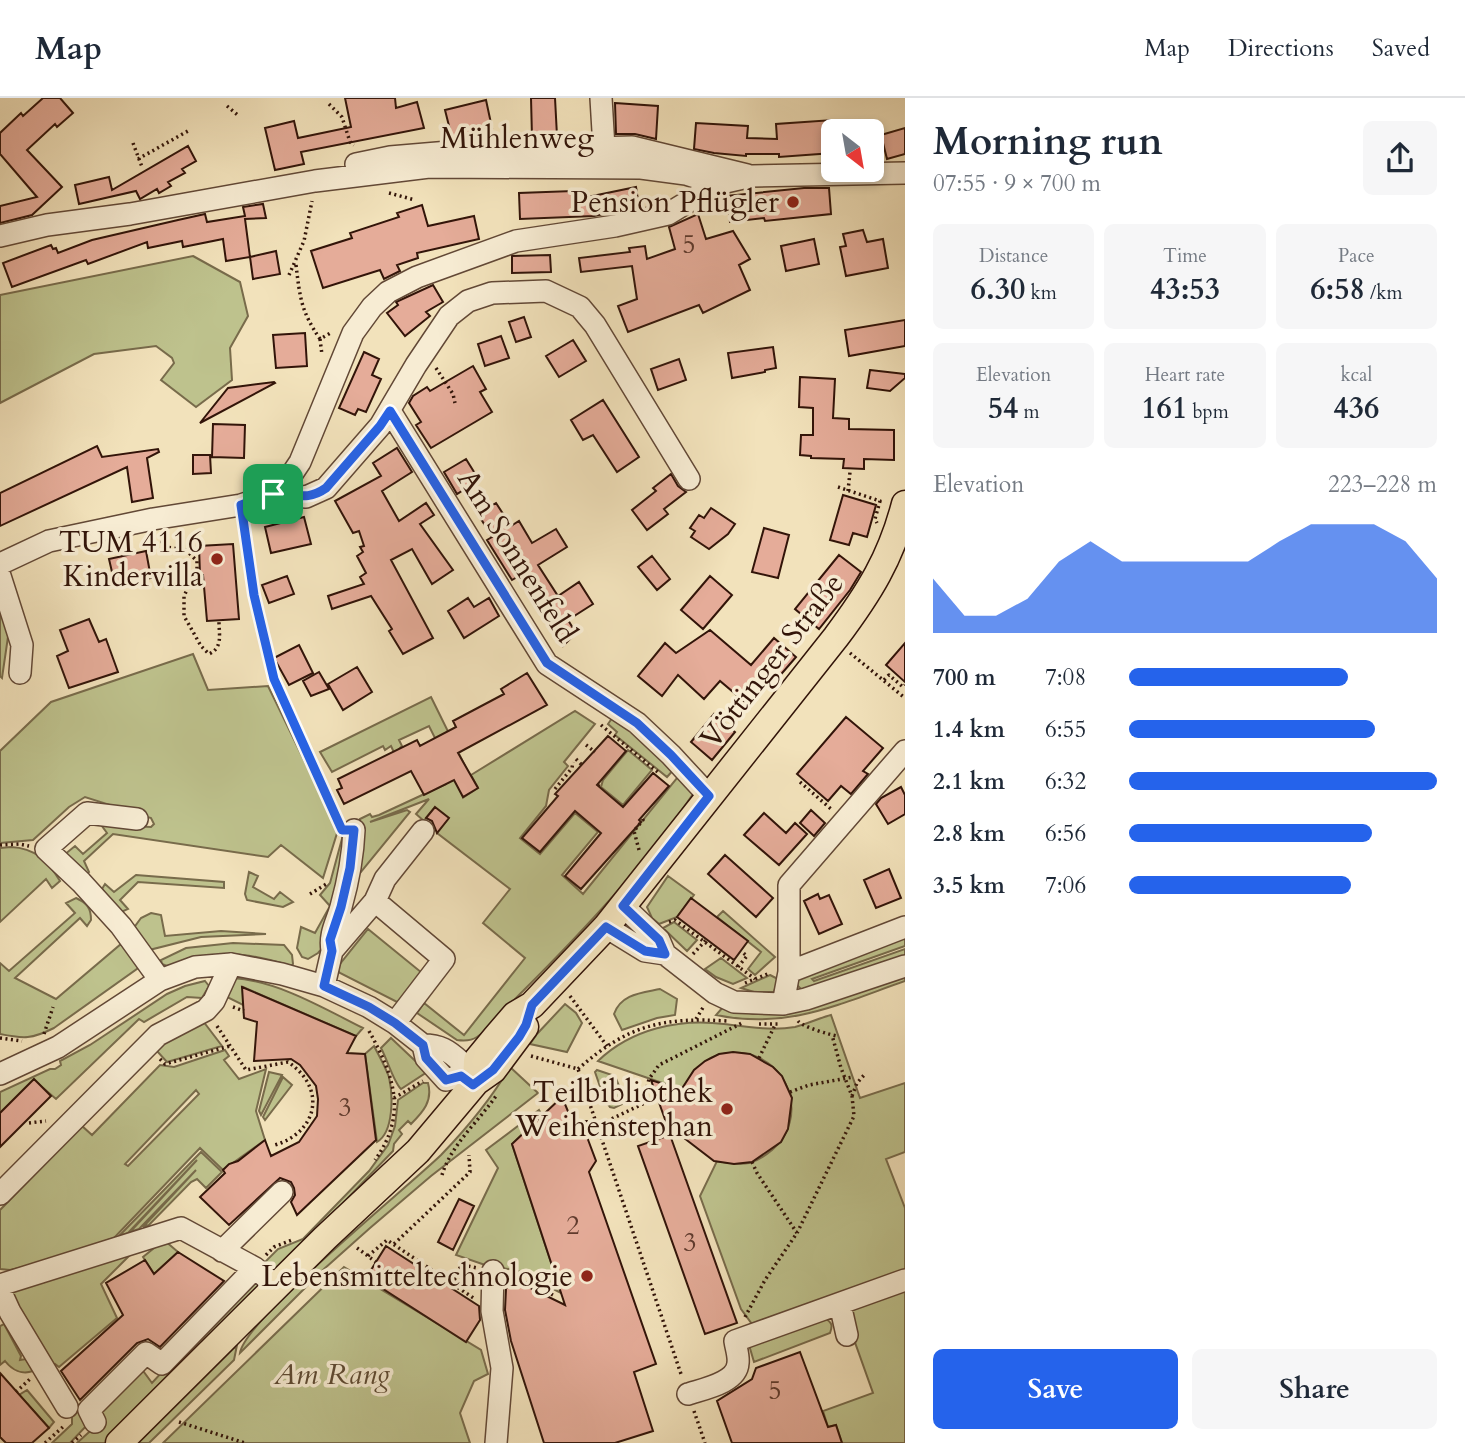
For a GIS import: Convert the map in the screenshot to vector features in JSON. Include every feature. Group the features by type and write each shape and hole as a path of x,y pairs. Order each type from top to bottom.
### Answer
{"main road":[{"name":"Vöttinger Straße","path":"120,1443 325,1238 418,1151 478,1083 477,1060 515,1015 532,1005 606,927 868,594 896,539 905,504"}],"street":[{"name":"Mühlenweg","path":"601,98 604,148"},
{"name":"Mühlenweg","path":"316,181 344,166 379,159 519,149 604,148 632,148 752,176"},
{"name":"Mühlenweg","path":"0,236 47,225 130,214 316,181 429,167 641,168 686,174 717,184"},
{"path":"0,564 49,541 153,519 241,505 273,494 284,486 300,462 353,333 372,307 388,292 417,277 516,241 615,226 668,214 717,184 752,176 905,173"},
{"path":"273,494 306,496 326,488 380,426 449,316 468,301 506,291 546,291 580,307 595,325 689,479"},
{"name":"Am Sonnenfeld","path":"390,411 547,663 637,723 709,796"},
{"path":"0,576 22,645 20,673"},
{"path":"783,1004 789,885 905,751"},
{"path":"137,819 87,813 47,849 82,882 121,926 160,980"},
{"path":"324,986 332,951 330,940 350,868 354,830"},
{"path":"332,951 375,901 385,879 423,831"},
{"path":"375,901 444,959 395,1023"},
{"path":"623,906 659,940 665,954 715,993 733,1002 783,1004 806,999 905,965"},
{"path":"606,927 645,951 665,954"},
{"path":"784,971 905,927"},
{"path":"0,1194 147,1046 169,1027 206,1010 214,1001 231,964"},
{"path":"0,1074 58,1047 160,980 195,967 231,964 324,986 369,1007 423,1045 426,1058 446,1080 478,1083"},
{"path":"222,1251 282,1192"},
{"path":"67,1407 10,1312 0,1288 181,1228 255,1268 277,1287"},
{"path":"95,1422 89,1410 146,1353 162,1364 255,1268"},
{"path":"492,1277 492,1311 502,1368 496,1443"},
{"path":"688,1394 724,1381 735,1373 738,1364 734,1341 905,1280"},
{"path":"840,1304 846,1335"}],"path":[{"path":"329,104 344,122 352,144 356,146 371,142 379,159"},
{"path":"227,106 239,116"},
{"path":"138,159 188,131"},
{"path":"133,142 142,167"},
{"path":"289,275 304,241 316,181"},
{"path":"387,193 415,200"},
{"path":"296,261 300,296 307,320 320,339 338,327"},
{"path":"425,352 453,394 455,404"},
{"path":"848,491 850,472"},
{"path":"838,487 880,501 875,519 877,524"},
{"path":"241,505 254,595 274,679 342,830 354,830"},
{"path":"168,533 162,542 165,547 186,551 198,565 187,589 184,616 201,646 209,654 217,649 219,644 219,622"},
{"path":"858,660 905,698"},
{"path":"883,681 889,675 898,679 903,687 905,685"},
{"path":"601,726 668,780"},
{"path":"586,744 595,752"},
{"path":"555,789 572,768 574,760 583,765"},
{"path":"800,782 843,820"},
{"path":"639,852 634,831 643,820 642,817"},
{"path":"0,845 19,844 47,849"},
{"path":"672,921 675,919 685,925 755,979"},
{"path":"694,954 705,941"},
{"path":"738,967 747,956 741,951"},
{"path":"745,983 784,971"},
{"path":"569,996 607,1046"},
{"path":"696,1019 707,1002"},
{"path":"41,1042 53,1007"},
{"path":"206,1010 246,1070 288,1062 298,1069 307,1081 313,1102 311,1115 303,1131 275,1145"},
{"path":"578,1069 607,1046 643,1027 667,1021 696,1019 742,1023 659,1065 649,1079 643,1104"},
{"path":"755,1024 775,1025 798,1021 804,1027 820,1029 838,1036"},
{"path":"759,1058 775,1025"},
{"path":"367,1026 391,1073 394,1098 393,1126 369,1167"},
{"path":"739,1328 765,1280 797,1233 854,1116 852,1096 832,1035"},
{"path":"147,1046 165,1064 230,1046"},
{"path":"524,1054 578,1069"},
{"path":"578,1069 705,1443"},
{"path":"852,1096 857,1083 865,1074"},
{"path":"790,1091 853,1077"},
{"path":"394,1098 428,1078"},
{"path":"442,1175 458,1144 484,1113 478,1083"},
{"path":"597,1126 657,1097"},
{"path":"394,1244 470,1172 468,1155"},
{"path":"752,1163 797,1233"},
{"path":"255,1268 274,1247 293,1239"},
{"path":"368,1256 387,1240 492,1311"},
{"path":"357,1248 376,1262"},
{"path":"447,1280 492,1277"},
{"path":"45,1443 65,1425 67,1407"},
{"path":"179,1422 245,1443"}],"green space":[{"path":"193,256 240,282 248,316 230,348 232,380 196,407 161,380 174,363 172,358 156,346 94,354 0,403 0,295"},
{"path":"0,601 9,630 2,678 0,676"},
{"path":"193,654 208,690 268,686 338,830 323,878 281,845 268,857 113,834 84,861 89,872 84,876 64,855 75,846 83,854 107,833 102,826 104,825 151,827 154,824 151,818 85,797 69,807 33,840 0,843 0,751 51,702"},
{"path":"431,697 470,776 464,797 478,788 471,775 575,711 595,724 564,762 568,766 549,790 546,806 520,838 540,854 575,813 598,832 562,875 583,894 681,773 695,791 656,844 592,920 490,1027 477,1037 467,1040 457,1040 417,1013 424,1003 464,1035 525,958 483,923 510,889 437,833 448,819 435,808 424,821 416,814 429,799 370,822 407,810 410,812 361,872 358,868 360,819 370,814 372,817 379,815 446,784 446,760 429,726 399,740 402,746 399,749 398,761 391,746 385,750 383,746 332,772 320,752"},
{"path":"615,714 675,768 667,777 615,735 617,732 608,724"},
{"path":"628,750 652,770 623,805 601,787 603,780"},
{"path":"346,832 326,944 308,959 302,957 297,948 301,927 315,933 330,906 320,895 330,883"},
{"path":"0,848 27,850 40,857 60,881 52,888 46,879 0,922"},
{"path":"249,872 258,876 253,887 274,899 280,892 293,902 283,907 247,900 245,894"},
{"path":"136,875 224,882 224,888 138,882 120,900 128,909 119,913 102,889 105,884 114,892"},
{"path":"668,876 694,895 677,917 659,924 652,918 647,907"},
{"path":"76,898 89,909 91,920 87,926 80,918 15,978 56,999 121,944 141,966 54,1028 28,1037 0,1034 0,963 9,971 75,913 66,903"},
{"path":"723,911 775,957 755,975 748,969 761,952 717,917"},
{"path":"151,913 161,915 165,936 221,931 266,934 201,937 149,950 133,929 141,918"},
{"path":"674,922 697,940 687,951 663,928"},
{"path":"368,929 427,977 401,1004 336,969"},
{"path":"905,936 905,946 812,979 814,981 905,949 905,957 803,991 796,984 799,975"},
{"path":"233,943 284,945 292,955 293,964 291,966 256,957 229,954 167,966 162,964 161,960 186,948"},
{"path":"721,958 747,978 733,984 705,969"},
{"path":"770,975 778,979 774,992 754,992 741,988"},
{"path":"905,975 905,981 835,1006 790,1017 742,1019 716,1015 724,1006 753,1014 791,1013"},
{"path":"233,978 267,984 283,990 363,1028 356,1036 243,987 243,1005 227,997"},
{"path":"205,981 209,986 202,998 187,997 144,1022 139,1019 56,1099 34,1080 0,1113 0,1092 55,1069 61,1065 60,1061 90,1045 167,994"},
{"path":"660,989 677,999 675,1015 622,1030 614,1014 621,1002 639,993"},
{"path":"565,1004 576,1013 582,1023 567,1052 530,1044 537,1034"},
{"path":"831,1015 860,1098 905,1083 905,1152 886,1159 905,1208 905,1274 752,1324 741,1309 700,1196 717,1161 737,1164 752,1162 770,1152 783,1137 790,1123 791,1107 789,1092 782,1078 772,1066 759,1058 742,1053 710,1058 683,1090 598,1061 625,1041 657,1028 707,1023 786,1028"},
{"path":"203,1021 222,1046 167,1062 156,1050 160,1044"},
{"path":"391,1038 427,1072 401,1089 381,1048"},
{"path":"374,1046 389,1077 391,1093 387,1130 377,1142 365,1054"},
{"path":"225,1050 229,1056 224,1060 239,1079 266,1069 256,1111 265,1140 223,1170 200,1148 114,1238 45,1262 10,1270 0,1269 0,1210 82,1126 92,1135 160,1065 174,1067","holes":["196,1090 199,1094 128,1166 125,1164"]},
{"path":"510,1067 538,1093 431,1176 370,1228 324,1269 240,1353 249,1336 297,1284 451,1145 487,1102"},
{"path":"597,1070 615,1076 623,1096 622,1104 610,1107 604,1098 595,1072"},
{"path":"269,1072 282,1075 261,1115 259,1111"},
{"path":"283,1077 292,1085 265,1120 263,1117"},
{"path":"423,1083 428,1083 429,1089 426,1106 411,1124 408,1121 399,1130 402,1134 394,1144 393,1151 274,1275 261,1266 278,1249 303,1239 369,1171 388,1145 395,1126 398,1100"},
{"path":"539,1110 542,1115 512,1144 561,1293 516,1270 488,1266 456,1255 498,1168 486,1150"},
{"path":"201,1152 222,1172 206,1188 197,1179 191,1182 149,1225 143,1227 196,1170 139,1229 130,1232 197,1160 128,1233 119,1236"},
{"path":"164,1240 178,1252 154,1274 143,1257"},
{"path":"140,1245 101,1284 117,1318 59,1367 55,1364 47,1368 5,1288"},
{"name":"Am Rang","path":"344,1267 481,1350 488,1374 474,1381 460,1413 470,1443 163,1443"},
{"path":"256,1281 260,1287 107,1443 77,1443 99,1423 96,1413 141,1368 152,1383 199,1332"},
{"path":"905,1289 905,1443 842,1443 836,1425 828,1427 823,1411 873,1393 852,1334 852,1310"},
{"path":"825,1318 831,1324 830,1333 754,1362 749,1345"},
{"path":"4,1324 21,1356 20,1360 26,1359 33,1371 18,1371 5,1361 0,1365 0,1326"},
{"path":"237,1345 234,1360 149,1443 138,1443"},
{"path":"27,1390 54,1422 49,1428 19,1395"},
{"path":"78,1406 90,1422 70,1443 52,1443 72,1424 72,1414"}],"building":[{"path":"43,98 60,98 73,113 57,127 55,124 27,150 62,187 32,215 0,223 0,206 37,197 0,154 0,133 21,113 23,116"},
{"path":"345,98 395,98 396,108 417,102 424,128 301,152 304,164 275,170 265,128 294,121 298,138 351,127"},
{"path":"531,98 555,98 557,136 532,137"},
{"path":"486,100 492,128 452,138 445,110"},
{"path":"615,103 658,106 656,139 635,134 616,134"},
{"path":"821,121 821,154 746,156 694,149 696,123 748,126 747,138 777,139 776,124"},
{"path":"905,128 905,154 887,159 884,134"},
{"path":"188,146 196,161 182,169 185,173 168,182 171,186 159,193 157,189 140,199 136,191 79,204 75,185 109,177 112,190"},
{"path":"636,187 639,207 594,216 520,219 519,193 573,191 573,200"},
{"path":"829,188 831,214 730,222 727,196"},
{"path":"263,204 266,218 245,219 250,257 226,261 223,239 183,247 182,241 148,248 147,242 88,264 86,260 12,287 3,263 51,245 58,253 92,240 205,214 207,222 245,216 243,207"},
{"path":"422,205 428,226 474,216 479,239 417,253 418,258 397,265 400,271 384,279 380,270 323,288 311,251 352,238 350,233 399,217 397,213"},
{"path":"698,214 706,239 733,231 750,259 739,265 750,290 703,313 699,305 628,332 618,306 637,299 632,266 581,272 579,258 630,252 629,248 645,246 647,259 675,249 669,227"},
{"path":"863,230 867,242 883,239 888,268 846,276 840,247 846,246 843,234"},
{"path":"814,239 819,264 786,271 781,246"},
{"path":"276,251 280,274 253,279 250,257"},
{"path":"550,255 551,272 512,273 512,256"},
{"path":"433,285 443,302 426,312 430,316 405,336 387,313 398,305 396,302"},
{"path":"524,317 531,337 516,342 509,322"},
{"path":"905,320 905,346 849,356 845,330"},
{"path":"305,333 307,366 276,368 273,335"},
{"path":"501,336 509,358 485,366 478,344"},
{"path":"573,340 586,361 559,377 546,356"},
{"path":"773,347 776,368 732,378 728,353"},
{"path":"364,352 379,359 372,375 381,379 366,412 358,409 355,415 339,408"},
{"path":"679,359 686,380 658,390 651,369"},
{"path":"473,366 486,389 480,392 492,412 431,448 416,425 421,422 409,403 413,396 427,387 430,391"},
{"path":"870,370 905,374 905,378 890,391 867,388"},
{"path":"800,377 835,379 833,418 849,419 849,429 894,430 894,460 864,459 864,469 843,468 844,459 800,455 801,435 813,435 813,408 799,407"},
{"path":"275,383 200,423 228,388"},
{"path":"603,400 639,457 617,472 593,435 583,440 571,420"},
{"path":"213,424 245,425 244,458 212,457"},
{"path":"97,446 102,457 158,449 159,452 147,458 153,498 132,502 127,467 0,526 0,493"},
{"path":"397,448 412,472 382,491 399,521 426,503 434,515 420,524 453,570 432,584 412,549 391,560 433,638 403,654 389,631 392,629 371,596 332,609 328,596 364,584 360,577 366,573 357,556 363,552 360,547 364,546 359,531 353,533 335,501 381,476 373,463"},
{"path":"193,455 210,455 211,473 193,474"},
{"path":"466,459 479,480 457,494 444,472"},
{"path":"671,474 678,486 686,492 664,509 668,514 647,530 632,510 656,491 653,488"},
{"path":"843,495 876,505 867,537 853,533 849,545 830,540"},
{"path":"496,503 511,526 519,521 532,543 556,529 567,547 538,565 558,596 579,582 593,604 568,620 576,633 563,646 519,576 512,580 487,540 492,537 478,514"},
{"path":"711,508 735,524 728,534 709,549 691,537 695,531 690,528 699,515 704,518"},
{"path":"304,517 311,544 271,553 265,527"},
{"path":"764,528 789,535 778,578 752,572"},
{"path":"233,544 239,619 207,621 199,546"},
{"path":"146,551 151,578 115,585 109,559"},
{"path":"839,555 861,572 819,629 795,609"},
{"path":"652,556 670,579 657,590 638,567"},
{"path":"287,576 294,594 269,603 262,585"},
{"path":"710,576 732,595 703,629 681,610"},
{"path":"468,598 474,607 489,598 499,616 464,638 448,611"},
{"path":"89,619 99,642 106,639 118,672 69,688 57,656 68,651 60,630"},
{"path":"710,630 751,665 774,638 796,657 771,686 764,681 745,702 720,681 704,699 678,675 662,696 638,676 665,643 676,653"},
{"path":"905,643 905,682 886,665"},
{"path":"299,645 313,673 289,685 274,658"},
{"path":"357,667 372,692 343,710 328,684"},
{"path":"319,672 329,689 311,696 303,681"},
{"path":"527,673 547,705 458,753 478,788 463,797 454,780 424,795 411,771 344,804 337,790 342,788 338,779 417,740 420,746 456,727 453,721 504,694 501,689"},
{"path":"714,714 735,732 712,760 691,742"},
{"path":"846,717 883,748 863,771 868,774 851,794 841,786 828,801 797,774"},
{"path":"608,736 626,751 597,785 623,807 653,773 669,786 581,889 565,876 601,833 575,811 540,852 522,838 558,796 555,794"},
{"path":"901,787 905,795 905,814 888,824 876,804 881,798"},
{"path":"435,807 449,818 437,833 432,821 426,818"},
{"path":"811,810 825,823 814,836 800,823"},
{"path":"764,813 786,833 795,823 807,834 779,865 744,835"},
{"path":"725,855 773,898 756,917 708,874"},
{"path":"889,869 901,898 876,908 864,880"},
{"path":"818,894 820,899 829,895 842,924 819,934 804,901"},
{"path":"691,898 748,941 734,960 677,917"},
{"path":"242,987 356,1036 347,1053 365,1054 376,1140 297,1215 291,1202 295,1195 294,1188 291,1182 280,1178 229,1225 200,1197 225,1173 223,1170 229,1164 238,1161 265,1140 271,1156 299,1142 317,1116 318,1099 316,1086 300,1065 291,1059 254,1061 257,1022 244,1018"},
{"name":"Teilbibliothek Weihenstephan","path":"719,1054 750,1054 773,1067 782,1076 792,1098 788,1129 781,1142 752,1162 734,1164 714,1161 667,1125 651,1080 681,1090 694,1070 705,1061"},
{"path":"34,1079 51,1096 0,1147 0,1113"},
{"path":"562,1097 572,1121 587,1121 591,1131 587,1137 596,1161 589,1172 656,1364 634,1372 653,1431 615,1443 544,1443 511,1341 505,1310 506,1289 512,1279 565,1305 512,1144"},
{"path":"670,1135 737,1323 705,1334 638,1146"},
{"path":"459,1199 474,1206 453,1250 438,1242"},
{"path":"386,1246 479,1306 480,1320 466,1342 366,1278"},
{"path":"178,1252 224,1281 160,1347 148,1339 137,1343 80,1400 61,1371 123,1315 106,1283 145,1260 154,1274"},
{"path":"800,1352 828,1427 836,1425 842,1443 732,1443 717,1401 752,1379 756,1368"},
{"path":"0,1373 49,1428 32,1443 6,1443 0,1437"}],"place":[{"name":"Pension Pflügler","path":"793,202"},
{"name":"TUM 4116 Kindervilla","path":"217,559"},
{"name":"Teilbibliothek Weihenstephan","path":"727,1109"},
{"name":"Lebensmitteltechnologie","path":"587,1276"}],"route":[{"path":"390,411 547,663 637,723 709,796 623,906 659,940 665,954 645,951 606,927 532,1005 519,1037 493,1070 473,1085 461,1076 446,1080 426,1058 423,1045 395,1023 369,1007 324,986 332,951 330,940 350,868 354,830 342,830 274,679 254,595 241,505 273,494 298,497 319,493 380,426 390,411"}]}
